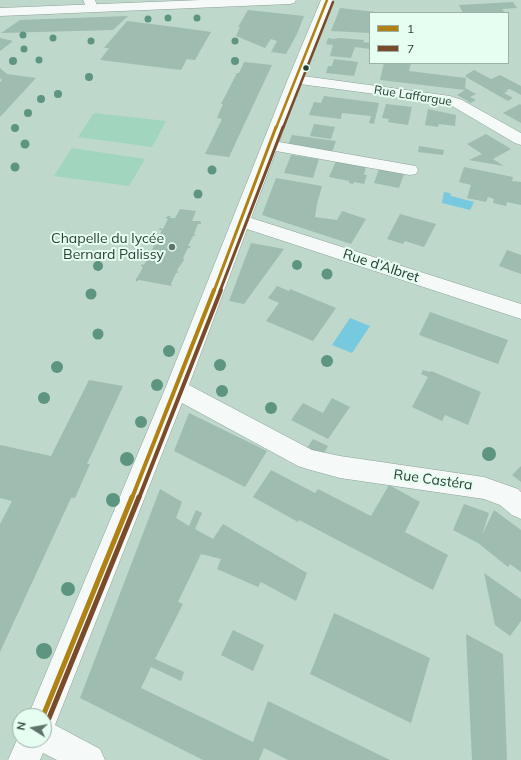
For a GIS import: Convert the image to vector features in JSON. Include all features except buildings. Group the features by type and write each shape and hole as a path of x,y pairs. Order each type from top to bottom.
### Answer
{"street":[{"path":"1,14 91,4 290,0"},
{"path":"46,708 176,389 242,221 295,79 327,0"},
{"name":"Rue Laffargue","path":"295,79 445,99 457,103 521,140"},
{"path":"270,145 410,170"},
{"name":"Rue d’Albret","path":"242,221 521,312"},
{"name":"Rue Castéra","path":"176,389 297,454 321,463 484,488 509,497 521,507"},
{"path":"52,740 89,760"},
{"path":"24,760 29,748"}],"green space":[{"path":"94,113 166,121 152,147 78,137"},
{"path":"72,148 145,159 129,186 54,176"}],"water":[{"path":"444,192 450,193 451,196 474,202 470,210 442,203"},
{"path":"350,318 370,326 352,353 332,345"}],"transit line":[{"name":"1","path":"46,708 176,389 295,79 327,0"},
{"name":"7","path":"52,711 182,391 301,81 333,2"}],"place":[{"name":"Chapelle du lycée Bernard Palissy","path":"172,247"}]}
